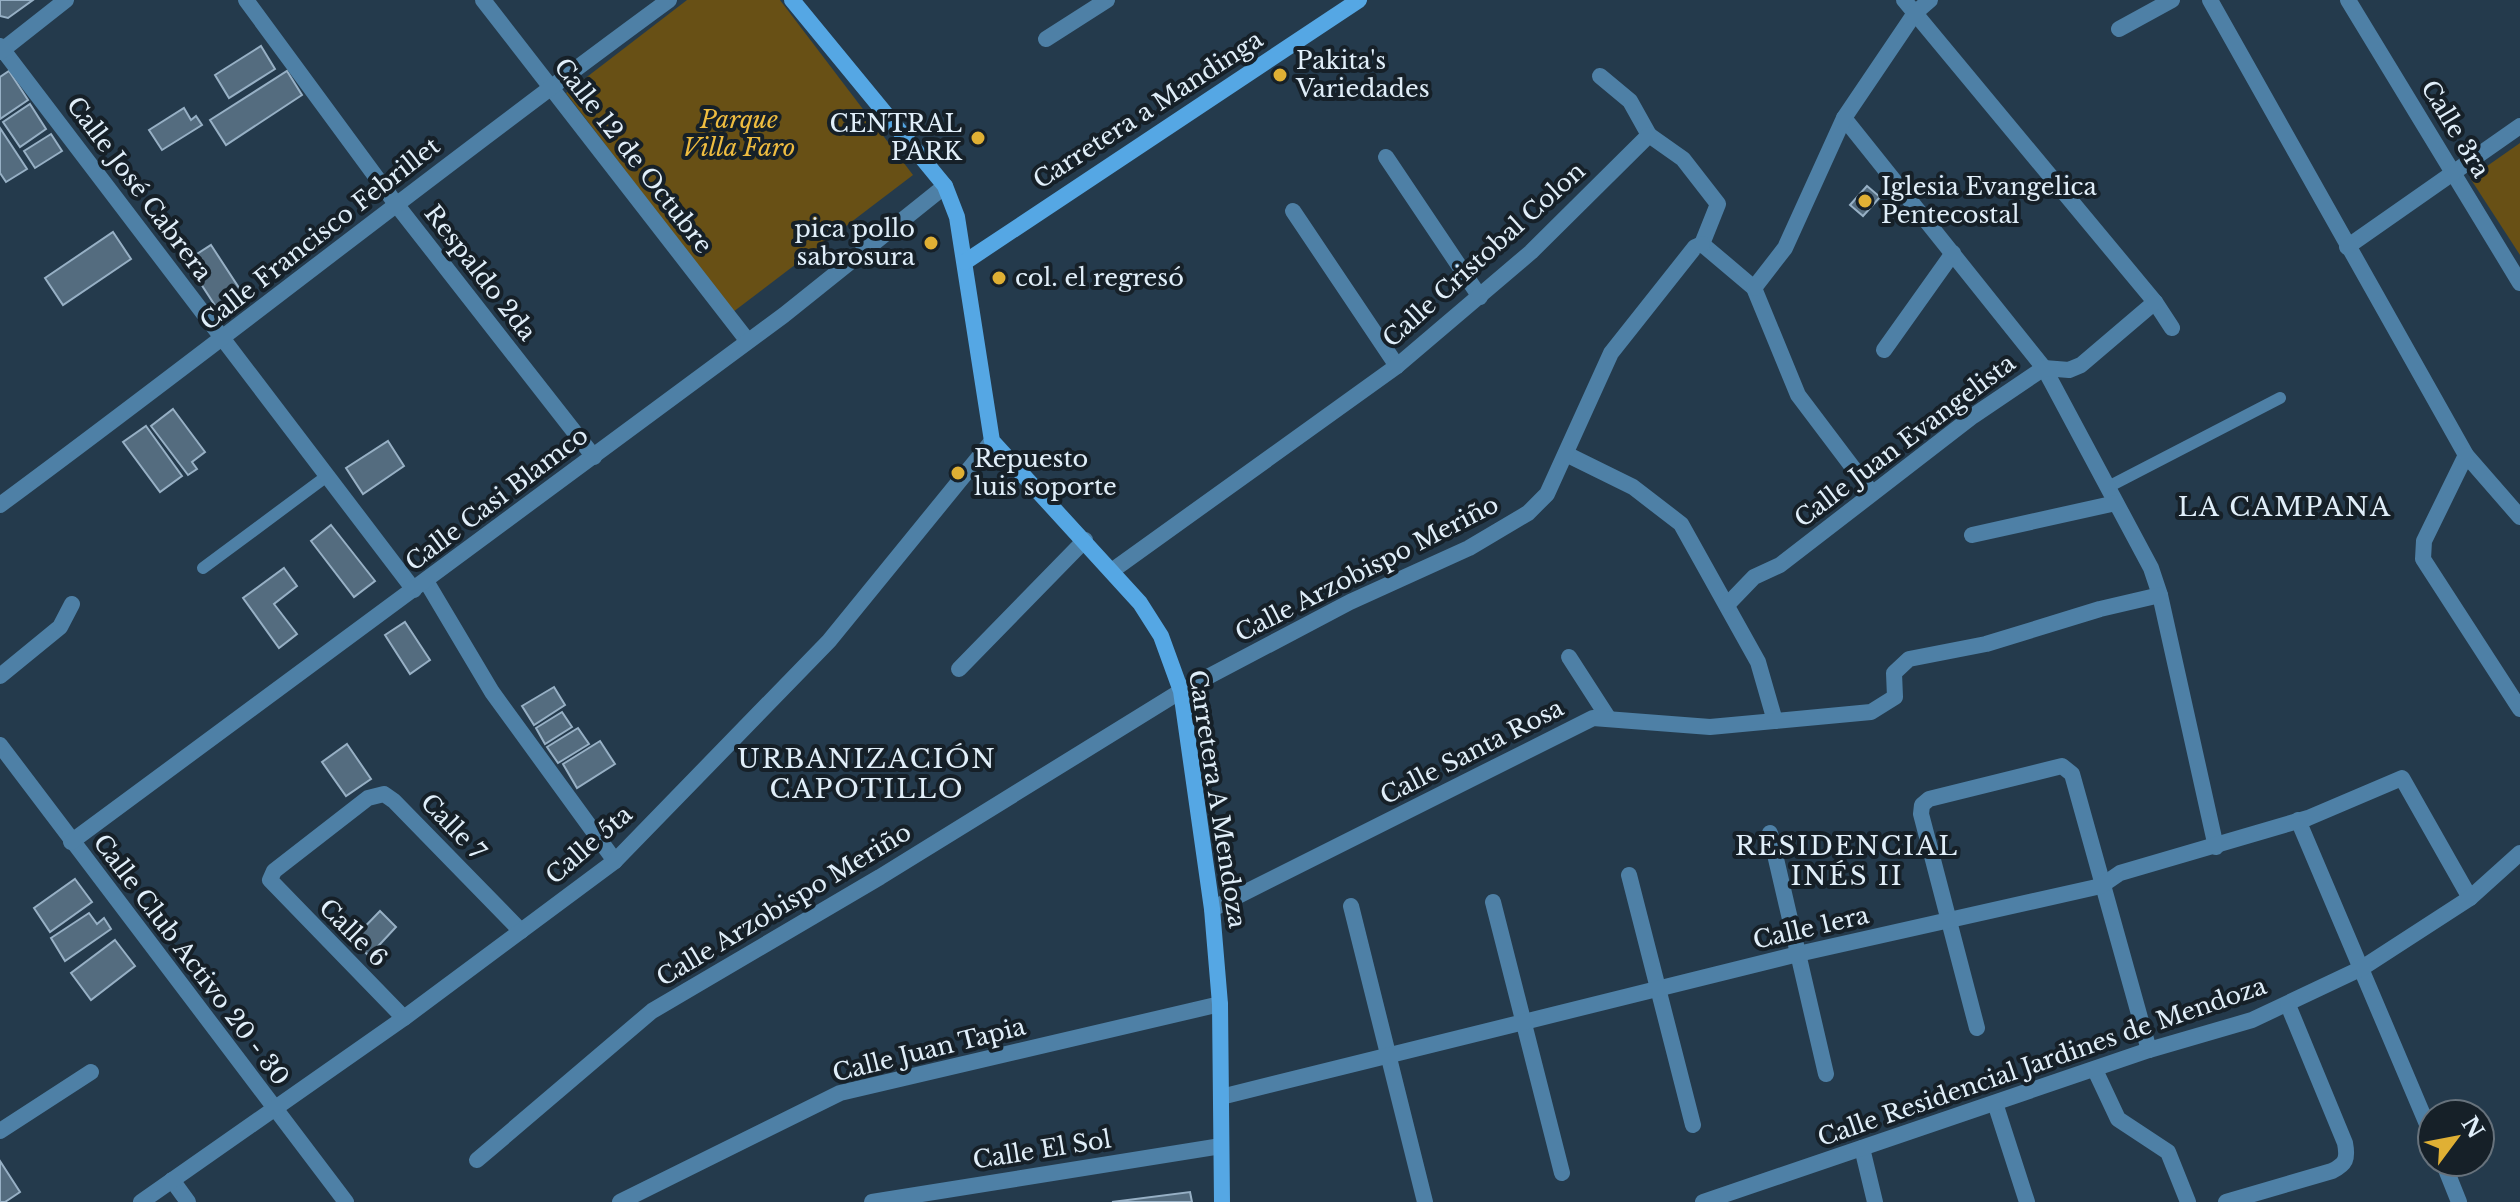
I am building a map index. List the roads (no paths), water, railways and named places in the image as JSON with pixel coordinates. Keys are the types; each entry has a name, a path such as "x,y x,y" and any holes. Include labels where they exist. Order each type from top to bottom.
{"street":[{"path":"1,50 66,0"},
{"name":"Respaldo 2da","path":"246,0 396,204 594,457"},
{"name":"Calle 12 de Octubre","path":"483,0 548,88 747,340"},
{"name":"Calle Francisco Febrillet","path":"0,505 223,340 548,88 669,0"},
{"path":"792,0 945,186 957,217 992,441"},
{"path":"1046,39 1107,0"},
{"name":"Carretera a Mandinga","path":"965,262 1359,0"},
{"path":"1754,288 1785,248 1844,118 1909,6 1930,0"},
{"path":"2119,29 2172,0"},
{"path":"2210,0 2466,455 2520,517"},
{"name":"Calle 3ra","path":"2348,0 2520,283"},
{"path":"1909,6 2155,302 2172,328"},
{"name":"Calle José Cabrera","path":"1,50 327,476 420,586 492,692 615,861"},
{"path":"1600,76 1630,101 1649,135 1683,159 1718,204 1702,244 1754,288 1798,395 1872,493"},
{"path":"1844,118 2044,368 2151,568 2160,595 2216,847"},
{"path":"2347,247 2520,126"},
{"name":"Calle Cristobal Colon","path":"1113,570 1397,366 1480,297 1649,135"},
{"path":"1386,157 1480,297"},
{"name":"Calle Casi Blamco","path":"71,842 594,457 945,186"},
{"path":"1293,211 1397,366"},
{"name":"Calle Arzobispo Meriño","path":"477,1160 652,1011 880,877 1181,691 1350,602 1505,528 1528,513 1547,494 1611,353 1695,247 1702,244"},
{"path":"1884,350 1953,253"},
{"name":"Calle Juan Evangelista","path":"1727,605 1754,577 1780,565 1872,493 2044,368 2069,370 2081,365 2155,302"},
{"name":"Carretera A Mendoza","path":"992,441 1140,603 1161,636 1181,691 1212,909 1220,1004 1222,1202"},
{"name":"Calle 5ta","path":"141,1202 404,1018 615,861 829,641 992,441"},
{"path":"1566,454 1633,487 1681,524 1758,662 1775,721"},
{"path":"2466,455 2424,541 2423,559 2520,709"},
{"path":"1972,535 2116,503"},
{"path":"959,669 1085,540"},
{"name":"Calle Santa Rosa","path":"1212,909 1593,718 1710,727 1871,712 1895,697 1894,673 1909,659 1986,644 2100,609 2160,595"},
{"path":"0,676 60,627 72,604"},
{"path":"1569,657 1609,719"},
{"name":"Calle Club Activo 20 - 30","path":"0,745 274,1111 346,1202"},
{"path":"1977,1028 1921,814 1922,805 1929,799 2062,766 2072,774 2149,1050"},
{"name":"Calle 1era","path":"1221,1097 1798,954 1948,923 2101,886 2120,873 2216,847 2298,820 2402,778 2470,898"},
{"name":"Calle 7","path":"270,880 274,871 368,798 384,794 521,931"},
{"path":"2298,820 2416,1098"},
{"path":"1770,833 1826,1074"},
{"name":"Calle Residencial Jardines de Mendoza","path":"1703,1202 2149,1050 2252,1020 2288,1005 2362,968 2470,898 2520,853"},
{"path":"1629,875 1693,1125"},
{"name":"Calle 6","path":"270,880 404,1018"},
{"path":"1493,902 1562,1173"},
{"path":"1351,906 1425,1202"},
{"name":"Calle Juan Tapia","path":"620,1202 840,1093 1220,1004"},
{"path":"2226,1202 2332,1171 2342,1166 2347,1157 2288,1005"},
{"path":"2095,1070 2118,1119 2168,1152 2188,1202"},
{"path":"0,1131 91,1072"},
{"path":"1995,1103 2027,1202"},
{"name":"Calle El Sol","path":"872,1202 1221,1146"},
{"path":"1862,1148 1875,1202"},
{"path":"2449,1178 2459,1202"},
{"path":"172,1180 188,1202"}],"lane":[{"path":"2108,487 2280,398"},
{"path":"203,568 327,476"}],"place":[{"name":"Pakita's Variedades","path":"1280,75"},
{"name":"CENTRAL PARK","path":"978,138"},
{"name":"Iglesia Evangelica Pentecostal","path":"1865,201"},
{"name":"pica pollo sabrosura","path":"931,243"},
{"name":"col. el regresó","path":"999,278"},
{"name":"Repuesto luis soporte","path":"958,473"}],"district":[{"name":"LA CAMPANA","path":"2285,507"},
{"name":"URBANIZACIÓN CAPOTILLO","path":"867,774"},
{"name":"RESIDENCIAL INÉS II","path":"1847,861"}],"park label":[{"name":"Parque Villa Faro","path":"739,134"}]}
